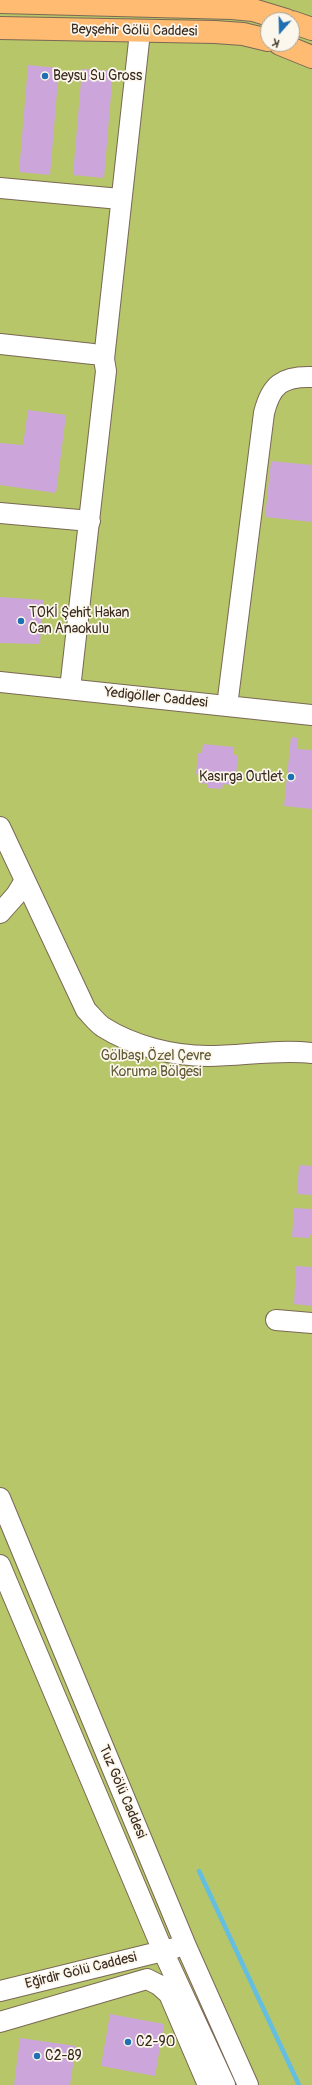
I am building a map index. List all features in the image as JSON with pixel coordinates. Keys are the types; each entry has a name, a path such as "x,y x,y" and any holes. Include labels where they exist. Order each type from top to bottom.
{"main road":[{"path":"0,2 232,8 260,12"},
{"path":"300,25 312,29"},
{"name":"Beyşehir Gölü Caddesi","path":"0,28 243,34 260,38"},
{"path":"300,52 312,57"}],"street":[{"path":"70,689 106,371 104,359 120,199 140,32"},
{"path":"0,188 120,199"},
{"path":"0,344 93,354 99,355 104,359"},
{"path":"228,706 264,413 268,398 274,387 284,380 312,377"},
{"path":"0,513 90,521"},
{"name":"Yedigöller Caddesi","path":"0,682 312,715"},
{"path":"0,827 24,882 86,1010 102,1026 139,1044 190,1054 208,1056 267,1051 312,1053"},
{"path":"0,913 16,895 24,882"},
{"path":"276,1320 312,1323"},
{"name":"Tuz Gölü Caddesi","path":"0,1498 186,1946 248,2085"},
{"name":"Tuz Gölü Caddesi","path":"0,1565 163,1951 225,2085"},
{"name":"Eğirdir Gölü Caddesi","path":"0,1991 186,1946"},
{"path":"69,1974 82,1997"},
{"path":"0,2022 142,1979 152,1981 169,1994 208,2085"}],"green space":[{"name":"Gölbaşı Özel Çevre Koruma Bölgesi","path":"0,0 312,0 312,2085 0,2085"}],"building":[{"path":"28,65 59,68 50,175 19,172"},
{"path":"82,69 113,71 104,178 73,175"},
{"path":"28,410 66,415 56,493 0,485 0,443 23,445"},
{"path":"271,461 312,465 312,522 265,517"},
{"name":"TOKİ Şehit Hakan Can Anaokulu","path":"0,597 43,600 40,644 0,643"},
{"path":"291,737 298,738 297,749 312,750 312,809 284,806"},
{"path":"203,744 234,747 234,755 238,755 236,776 232,776 231,785 223,784 222,789 208,788 208,784 199,783 200,775 196,774 198,753 202,753"},
{"path":"299,1165 312,1166 312,1195 297,1194"},
{"path":"294,1208 312,1209 312,1235 309,1235 309,1238 292,1237"},
{"path":"296,1266 312,1267 312,1306 294,1304"},
{"path":"110,2014 164,2024 155,2076 101,2066"},
{"path":"20,2038 76,2046 70,2085 14,2085"}],"waterway":[{"path":"199,1871 299,2085"}],"place":[{"name":"Beysu Su Gross","path":"45,76"},
{"name":"TOKİ Şehit Hakan Can Anaokulu","path":"21,621"},
{"name":"Kasırga Outlet","path":"291,777"},
{"name":"C2-90","path":"128,2042"},
{"name":"C2-89","path":"37,2056"}]}
